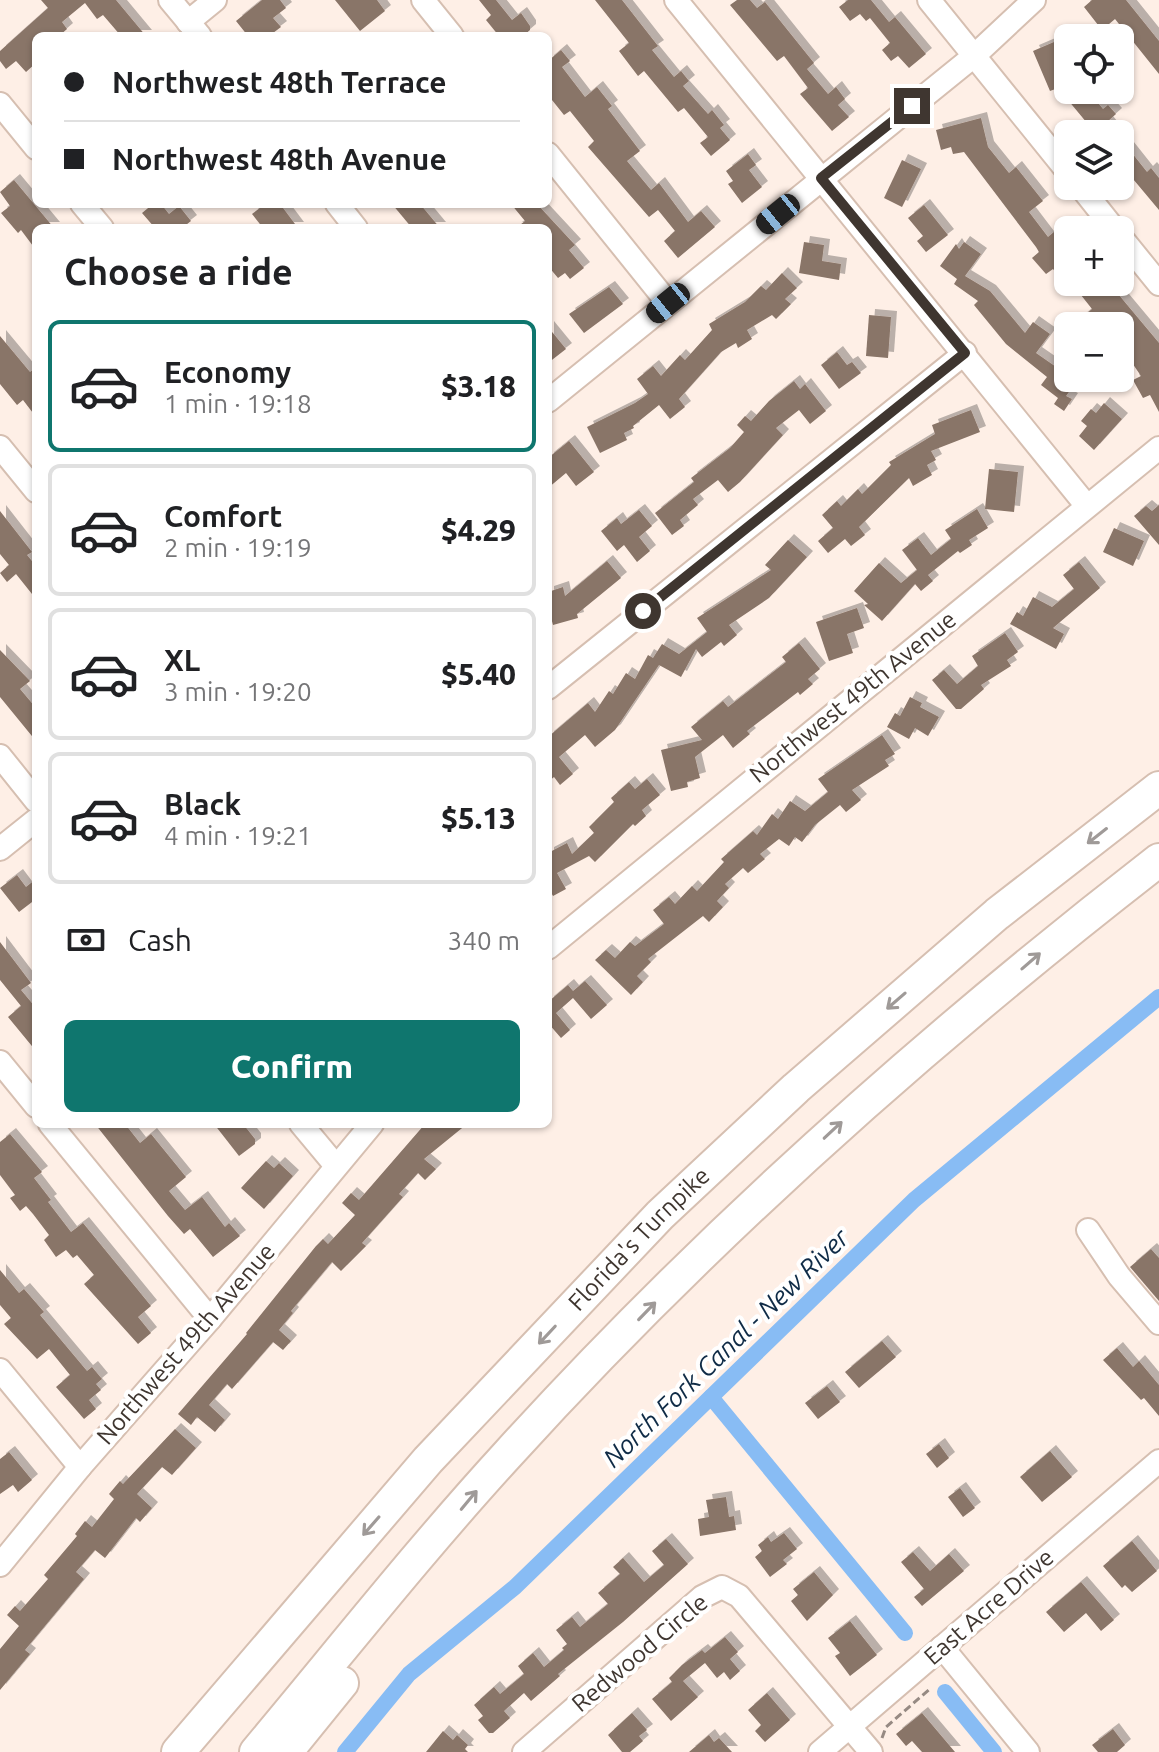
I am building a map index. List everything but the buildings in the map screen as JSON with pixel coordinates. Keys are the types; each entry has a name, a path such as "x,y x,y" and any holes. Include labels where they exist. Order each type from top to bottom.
{"highway":[{"name":"Florida's Turnpike","path":"178,1752 428,1460 660,1215 796,1088 997,914 1159,788"},
{"path":"256,1752 507,1454 691,1264 843,1121 1045,948 1159,860"},
{"path":"286,1752 407,1603 425,1551"}],"street":[{"path":"170,0 194,29 215,0"},
{"path":"423,0 449,32"},
{"path":"676,0 1086,505"},
{"path":"929,0 1054,155"},
{"path":"552,398 974,56 1034,0"},
{"path":"0,104 32,143"},
{"path":"552,159 668,303"},
{"path":"1091,200 1104,216"},
{"path":"85,208 99,224"},
{"path":"340,208 353,224"},
{"path":"1134,253 1159,284"},
{"path":"552,685 965,353"},
{"path":"0,447 32,486"},
{"name":"Northwest 49th Avenue","path":"552,945 1159,448"},
{"path":"0,756 32,796"},
{"path":"0,849 32,823"},
{"path":"0,1062 32,1101"},
{"path":"53,1128 210,1319"},
{"path":"304,1128 336,1166"},
{"name":"Northwest 49th Avenue","path":"0,1565 369,1128"},
{"path":"1088,1230 1119,1276 1159,1323"},
{"path":"0,1370 80,1467"},
{"name":"East Acre Drive","path":"820,1752 1159,1461"},
{"name":"Redwood Circle","path":"524,1752 702,1597 722,1587 739,1596 850,1726"},
{"path":"942,1647 1028,1752"},
{"path":"850,1726 876,1745"}],"path":[{"path":"876,1745 886,1727 931,1688"}],"waterway":[{"name":"North Fork Canal - New River","path":"345,1752 409,1674 515,1587 914,1200 1159,997"},
{"path":"711,1397 905,1633"},
{"path":"945,1692 994,1752"}],"route":[{"path":"643,611 965,353 821,178 912,106"}]}
